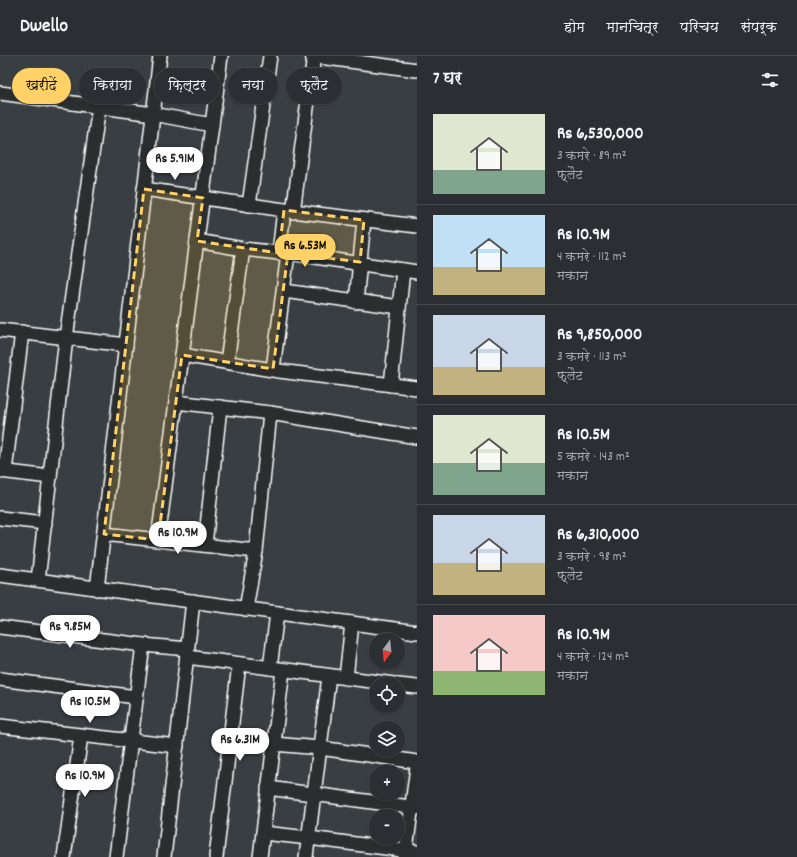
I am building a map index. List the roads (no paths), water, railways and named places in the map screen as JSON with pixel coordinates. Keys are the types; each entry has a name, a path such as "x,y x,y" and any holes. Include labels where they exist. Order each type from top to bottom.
{"street":[{"path":"97,589 160,56"},
{"path":"158,540 221,56"},
{"path":"248,205 270,56"},
{"path":"197,241 243,249 279,253 288,211 313,56 417,70"},
{"path":"0,92 153,114 212,125"},
{"path":"38,580 66,338 99,106"},
{"path":"144,189 288,211 417,226"},
{"path":"356,302 364,220"},
{"path":"227,362 243,249"},
{"path":"274,370 288,253 360,262 417,272"},
{"path":"391,385 403,270"},
{"path":"284,291 399,307"},
{"path":"0,330 126,345"},
{"path":"22,332 5,427 3,471 50,478"},
{"path":"182,355 274,370 417,388"},
{"path":"176,402 270,414 417,437"},
{"path":"205,545 220,408"},
{"path":"246,609 256,551 270,414"},
{"path":"0,518 45,523"},
{"path":"104,534 256,551"},
{"path":"0,575 417,632"},
{"path":"164,857 193,602"},
{"path":"270,668 277,613"},
{"path":"346,678 352,623"},
{"path":"0,628 143,645 239,664 369,681"},
{"path":"116,857 143,645"},
{"path":"216,857 239,664"},
{"path":"260,857 283,670"},
{"path":"306,857 329,676"},
{"path":"0,679 136,697"},
{"path":"405,685 417,687"},
{"path":"0,726 177,746"},
{"path":"64,857 81,736"},
{"path":"274,744 320,748 417,762"},
{"path":"263,833 309,838 409,854 417,767"},
{"path":"268,788 414,808"}]}
